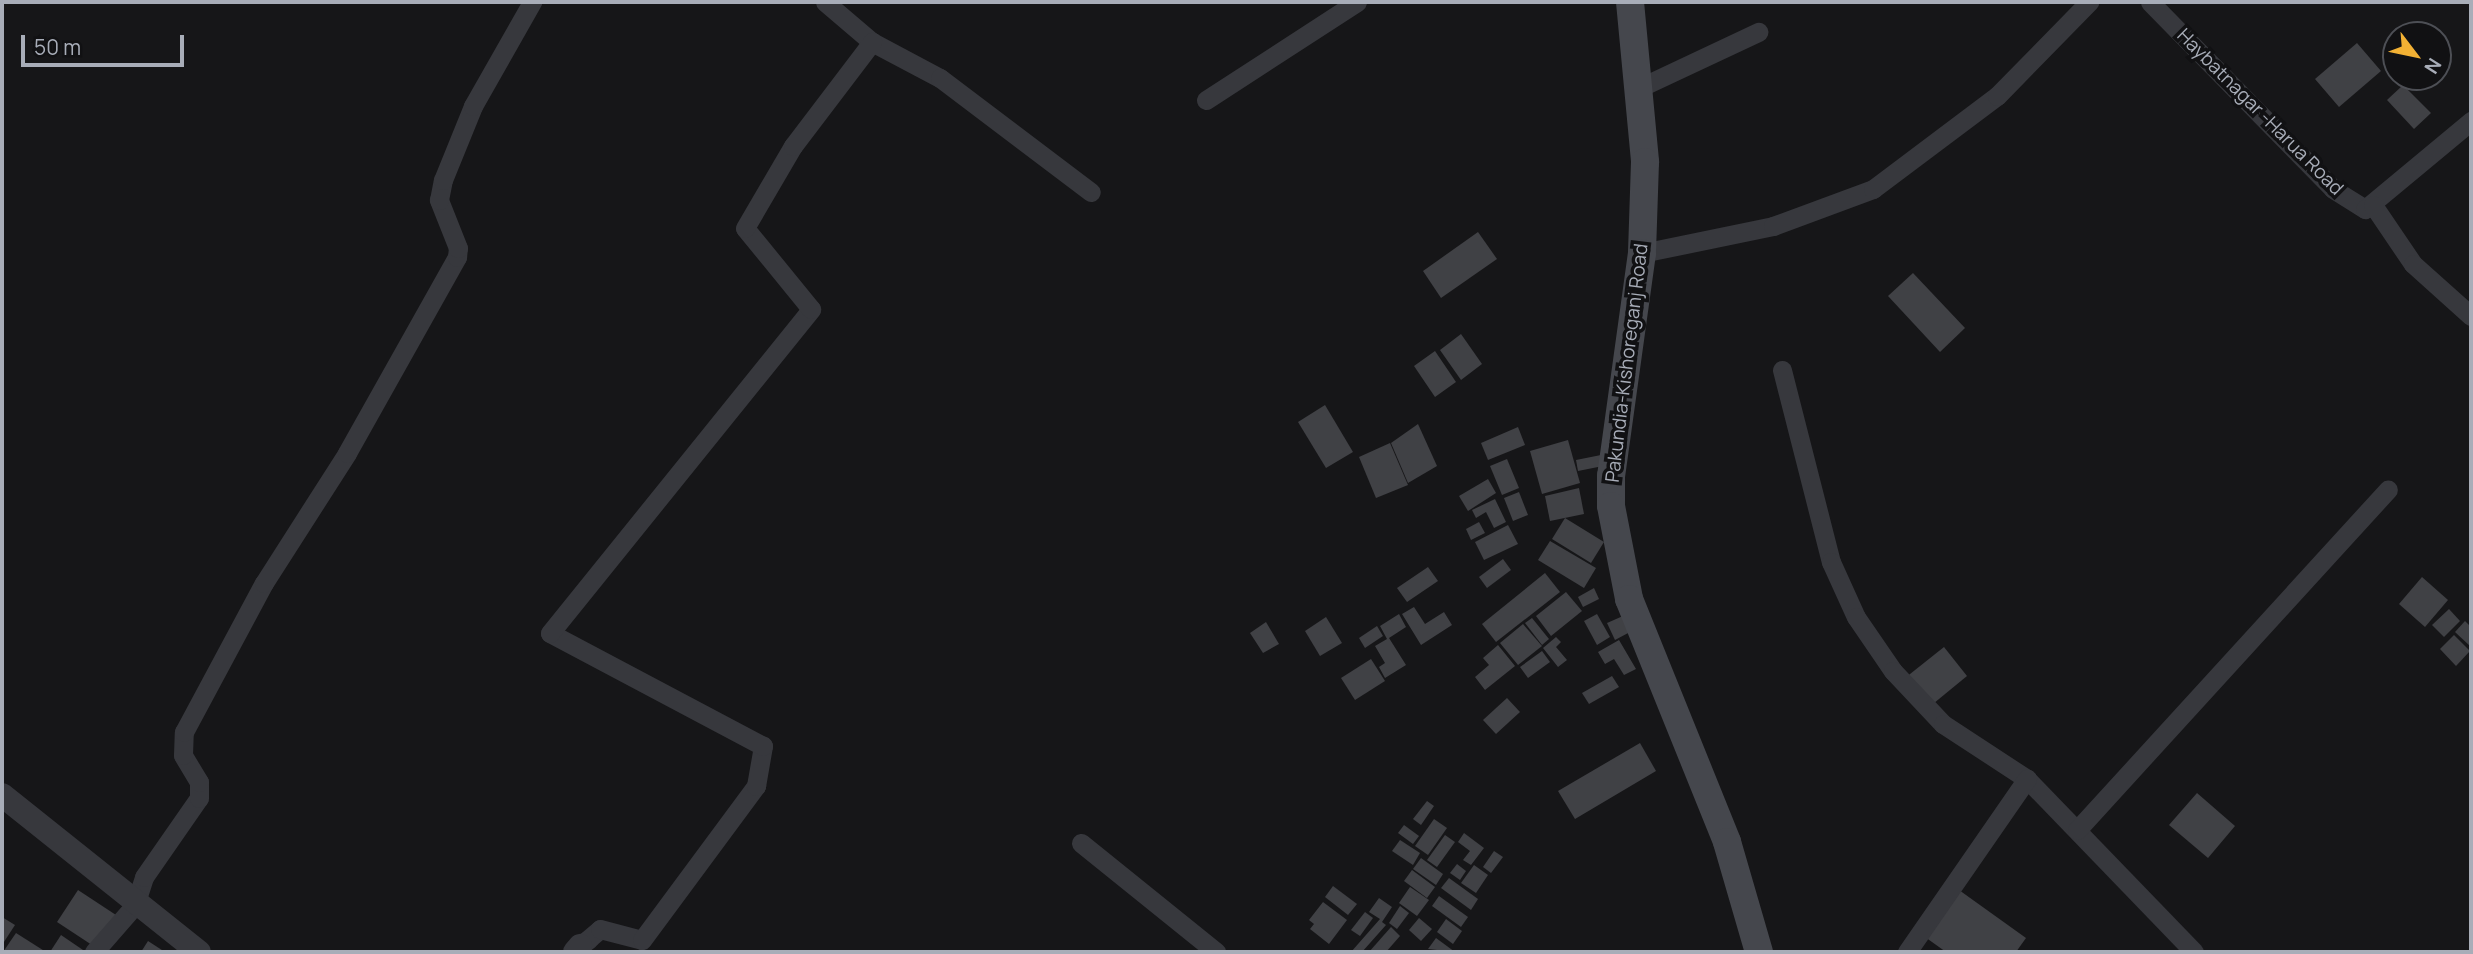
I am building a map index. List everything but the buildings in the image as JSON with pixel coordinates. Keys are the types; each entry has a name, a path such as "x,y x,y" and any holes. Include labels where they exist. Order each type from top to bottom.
{"main road":[{"name":"Pakundia-Kishoreganj Road","path":"1630,2 1645,162 1642,253 1611,476 1616,540 1629,599 1727,842 1757,951"}],"street":[{"path":"94,952 135,905 144,877 200,793 183,755 184,732 264,583 347,453 457,257 458,248 439,200 443,180 473,106 532,2"},
{"path":"825,2 872,43 940,78 1091,192"},
{"path":"1206,100 1357,2"},
{"path":"1642,253 1736,236 1839,204 1873,188 1997,96 2088,2"},
{"name":"Haybatnagar -Harua Road","path":"2150,2 2333,189 2365,209 2373,205"},
{"path":"1639,89 1758,32"},
{"path":"582,946 600,929 642,940 756,786 763,746 550,633 811,309 745,228 793,146 872,43"},
{"path":"2471,121 2373,205 2413,264 2471,316"},
{"path":"1782,370 1830,562 1856,617 1912,694 1943,724 2027,779 2193,952"},
{"path":"2077,830 2388,490"},
{"path":"1908,952 2027,779"},
{"path":"2,795 135,905 199,952"},
{"path":"1081,843 1216,952"}]}
